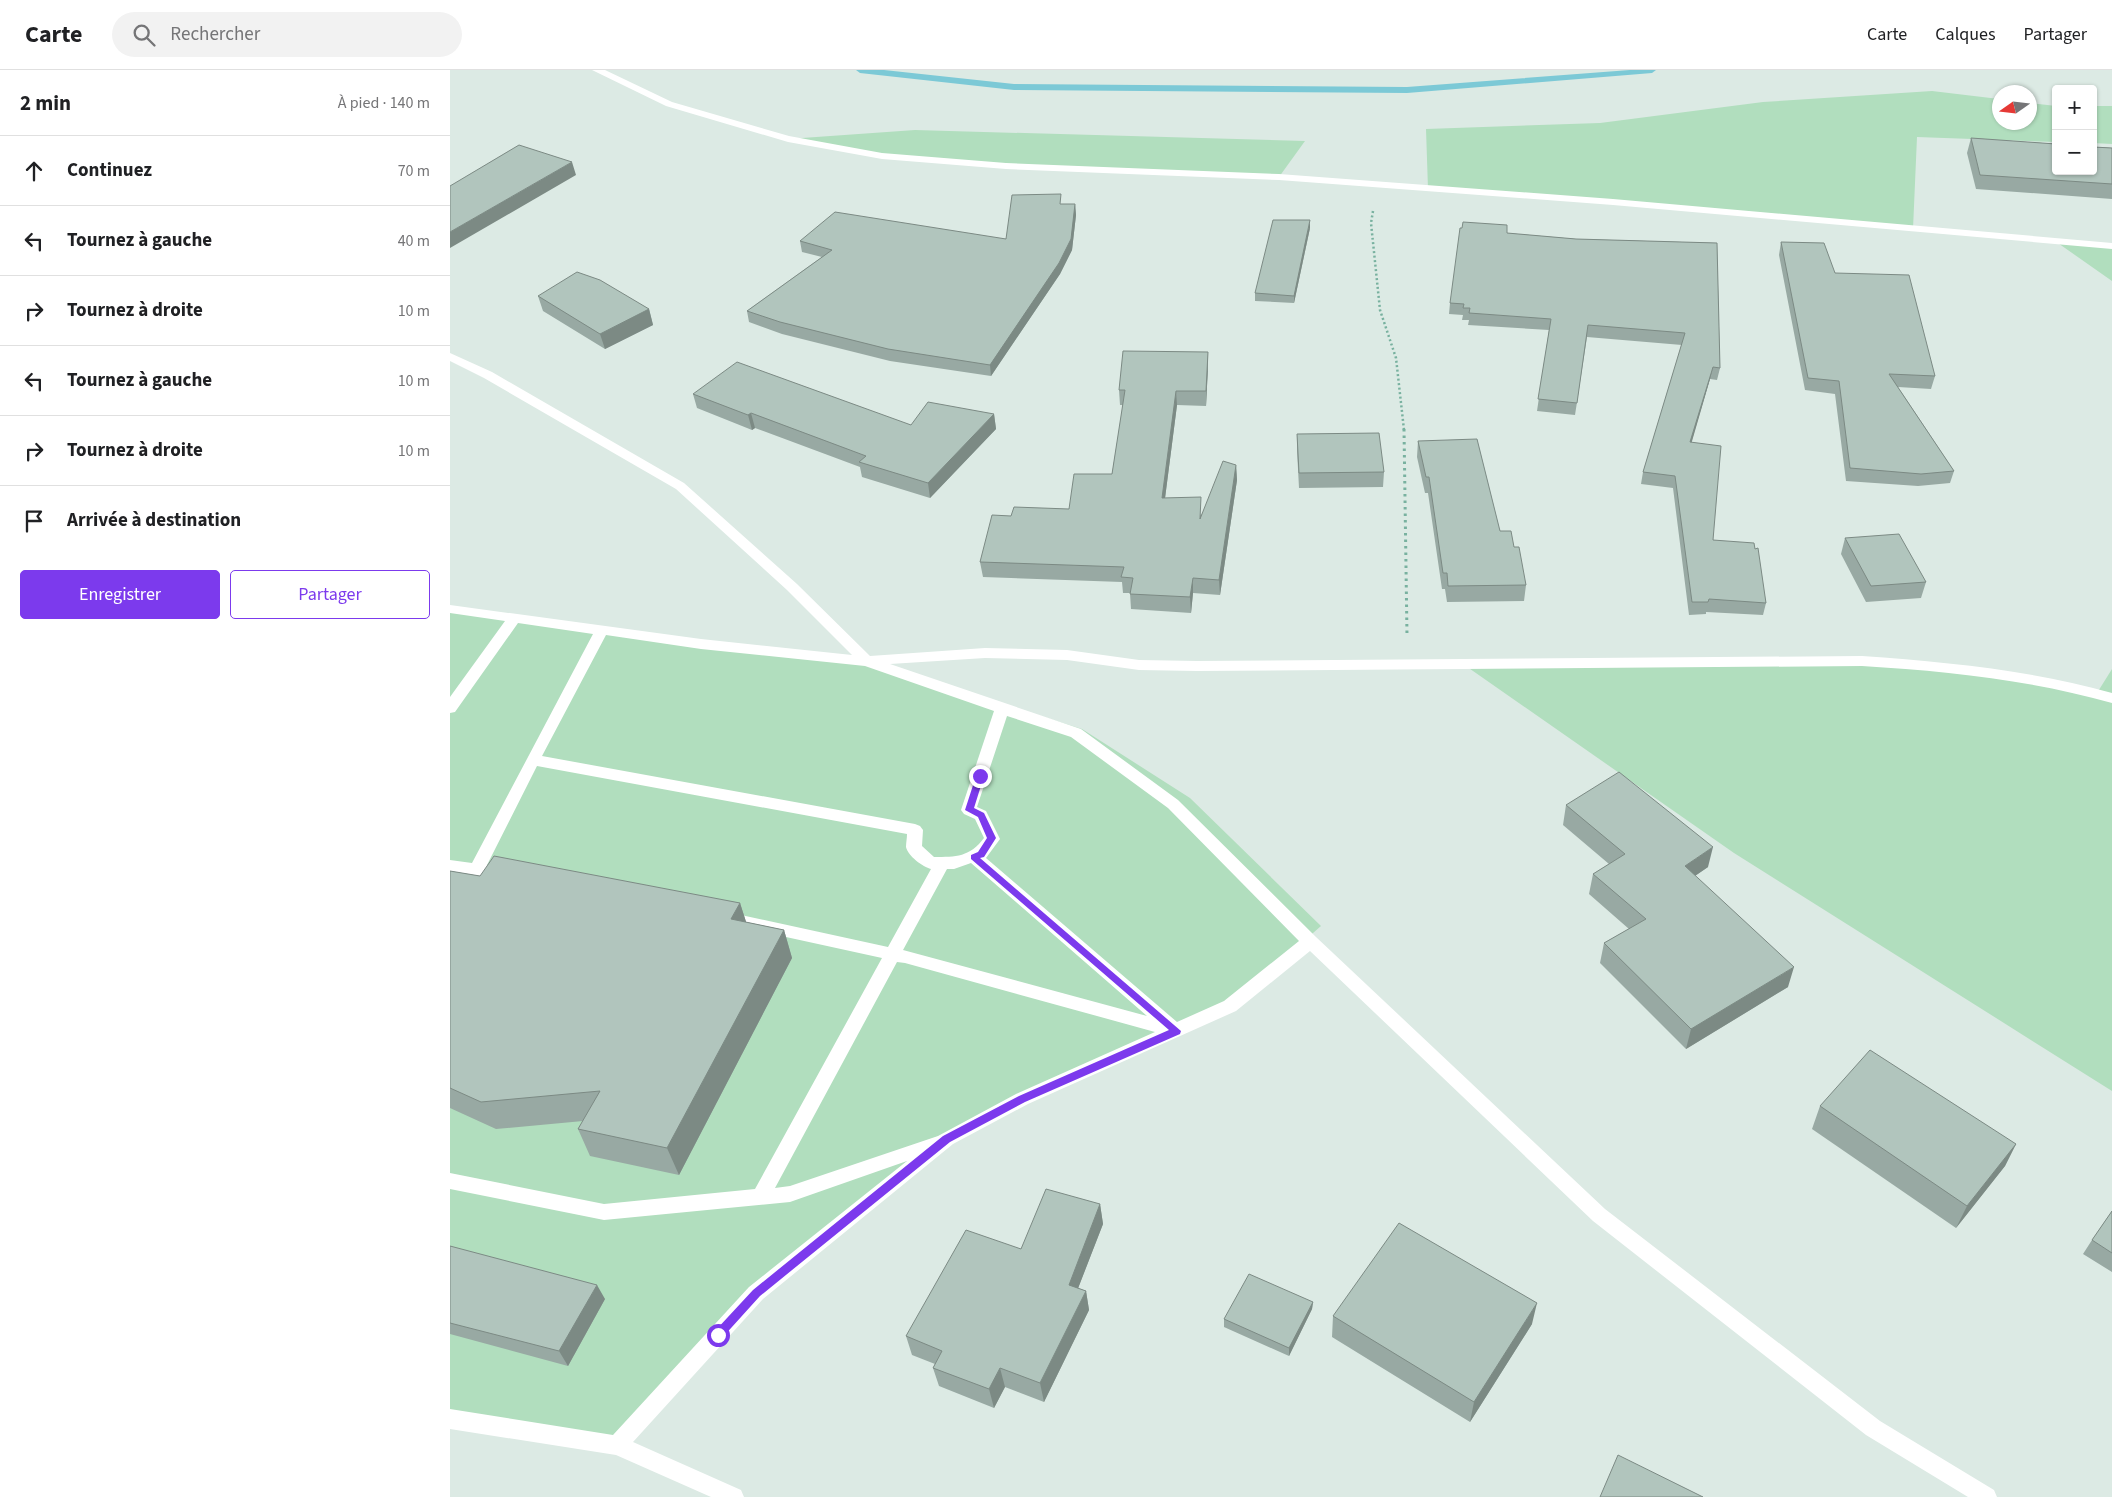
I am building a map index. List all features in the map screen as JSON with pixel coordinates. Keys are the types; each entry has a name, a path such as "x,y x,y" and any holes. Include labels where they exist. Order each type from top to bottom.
{"street":[{"path":"597,70 669,104 788,139 882,156 1006,166 1279,177 1613,202 2112,246"},
{"path":"450,357 488,375 680,486 792,587 867,661 1076,733 1173,804 1310,941 1599,1215 1873,1428 1987,1497"},
{"path":"450,609 701,644 867,661 985,652 1067,655 1139,665 1206,666 1862,661 1936,665 2037,681 2112,698"},
{"path":"450,708 515,618"},
{"path":"477,869 602,630"},
{"path":"533,760 915,830 914,848 930,863 954,864 981,854 992,838 981,815 969,810 1002,709"},
{"path":"974,857 1176,1031"},
{"path":"761,1196 942,863"},
{"path":"450,866 505,874"},
{"path":"711,914 891,954 1176,1031"},
{"path":"450,1181 604,1212 790,1194 947,1139 1022,1099 1230,1006 1310,941"},
{"path":"617,1445 756,1293 947,1139"},
{"path":"450,1419 617,1445 734,1497"}],"path":[{"path":"1377,185 1371,222 1380,310 1396,358 1404,428 1407,664"}],"green space":[{"path":"1932,91 1992,98 1992,130 2037,130 2037,104 2052,106 2052,142 1917,137 1913,229 1428,189 1426,129 1600,123 1763,102"},
{"path":"2097,106 2112,106 2112,144 2097,143"},
{"path":"915,130 1305,141 1279,177 1006,166 882,156 788,139"},
{"path":"2055,241 2112,246 2112,281"},
{"path":"450,609 867,661 1082,729 1190,798 1321,926 1230,1006 947,1139 756,1293 617,1445 450,1419"},
{"path":"1463,664 1936,665 2097,693 2112,669 2112,1091 1734,853"}],"building":[{"path":"1971,138 2052,144 2052,175 2097,175 2097,147 2112,148 2112,184 1980,175"},
{"path":"519,145 572,162 450,232 450,186"},
{"path":"1061,194 1060,204 1075,204 1071,239 1059,263 990,365 888,349 780,322 747,311 832,250 800,241 835,212 1006,239 1012,195"},
{"path":"1273,220 1310,220 1294,296 1255,293"},
{"path":"1463,222 1507,225 1507,233 1576,239 1717,243 1720,368 1713,367 1690,442 1721,446 1713,540 1754,543 1755,549 1758,548 1766,603 1709,599 1708,602 1692,602 1675,476 1643,472 1685,333 1588,325 1577,403 1538,399 1551,319 1469,313 1470,308 1463,308 1464,304 1450,303 1460,228 1462,228"},
{"path":"1781,242 1824,243 1835,273 1909,275 1935,376 1889,374 1954,471 1921,474 1850,468 1839,381 1808,378"},
{"path":"577,272 600,280 649,309 600,334 538,296"},
{"path":"1123,351 1208,352 1206,391 1176,391 1162,498 1201,497 1200,519 1223,461 1236,465 1219,580 1193,578 1190,597 1130,594 1133,578 1121,577 1124,567 980,562 992,515 1011,516 1014,507 1069,509 1074,474 1112,474 1125,390 1119,390"},
{"path":"737,362 911,425 928,402 994,414 928,483 859,462 866,456 751,413 748,415 693,394"},
{"path":"1379,433 1384,472 1299,473 1297,434"},
{"path":"1477,439 1500,531 1511,531 1514,547 1519,547 1526,585 1448,586 1447,573 1443,573 1429,477 1426,477 1418,441"},
{"path":"1899,534 1926,582 1871,586 1845,538"},
{"path":"1619,772 1713,847 1685,866 1794,967 1691,1029 1604,943 1646,919 1593,874 1625,854 1566,805"},
{"path":"494,856 740,903 731,919 784,930 667,1148 578,1129 600,1091 481,1102 450,1088 450,871 480,876"},
{"path":"1870,1050 2016,1144 1967,1206 1820,1106"},
{"path":"1046,1189 1100,1204 1069,1285 1086,1291 1040,1383 1000,1368 989,1389 933,1368 942,1351 906,1336 966,1230 1021,1249"},
{"path":"2112,1211 2112,1253 2092,1240"},
{"path":"1399,1223 1537,1303 1474,1402 1333,1316"},
{"path":"450,1246 597,1285 559,1351 450,1323"},
{"path":"1249,1274 1313,1302 1289,1348 1224,1319"},
{"path":"1618,1455 1703,1497 1600,1497"}],"waterway":[{"path":"860,70 1014,87 1407,90 1652,70"}],"route":[{"path":"718,1335 756,1293 947,1139 1022,1099 1176,1031 974,857 981,854 992,838 981,815 969,810 980,776"}]}
